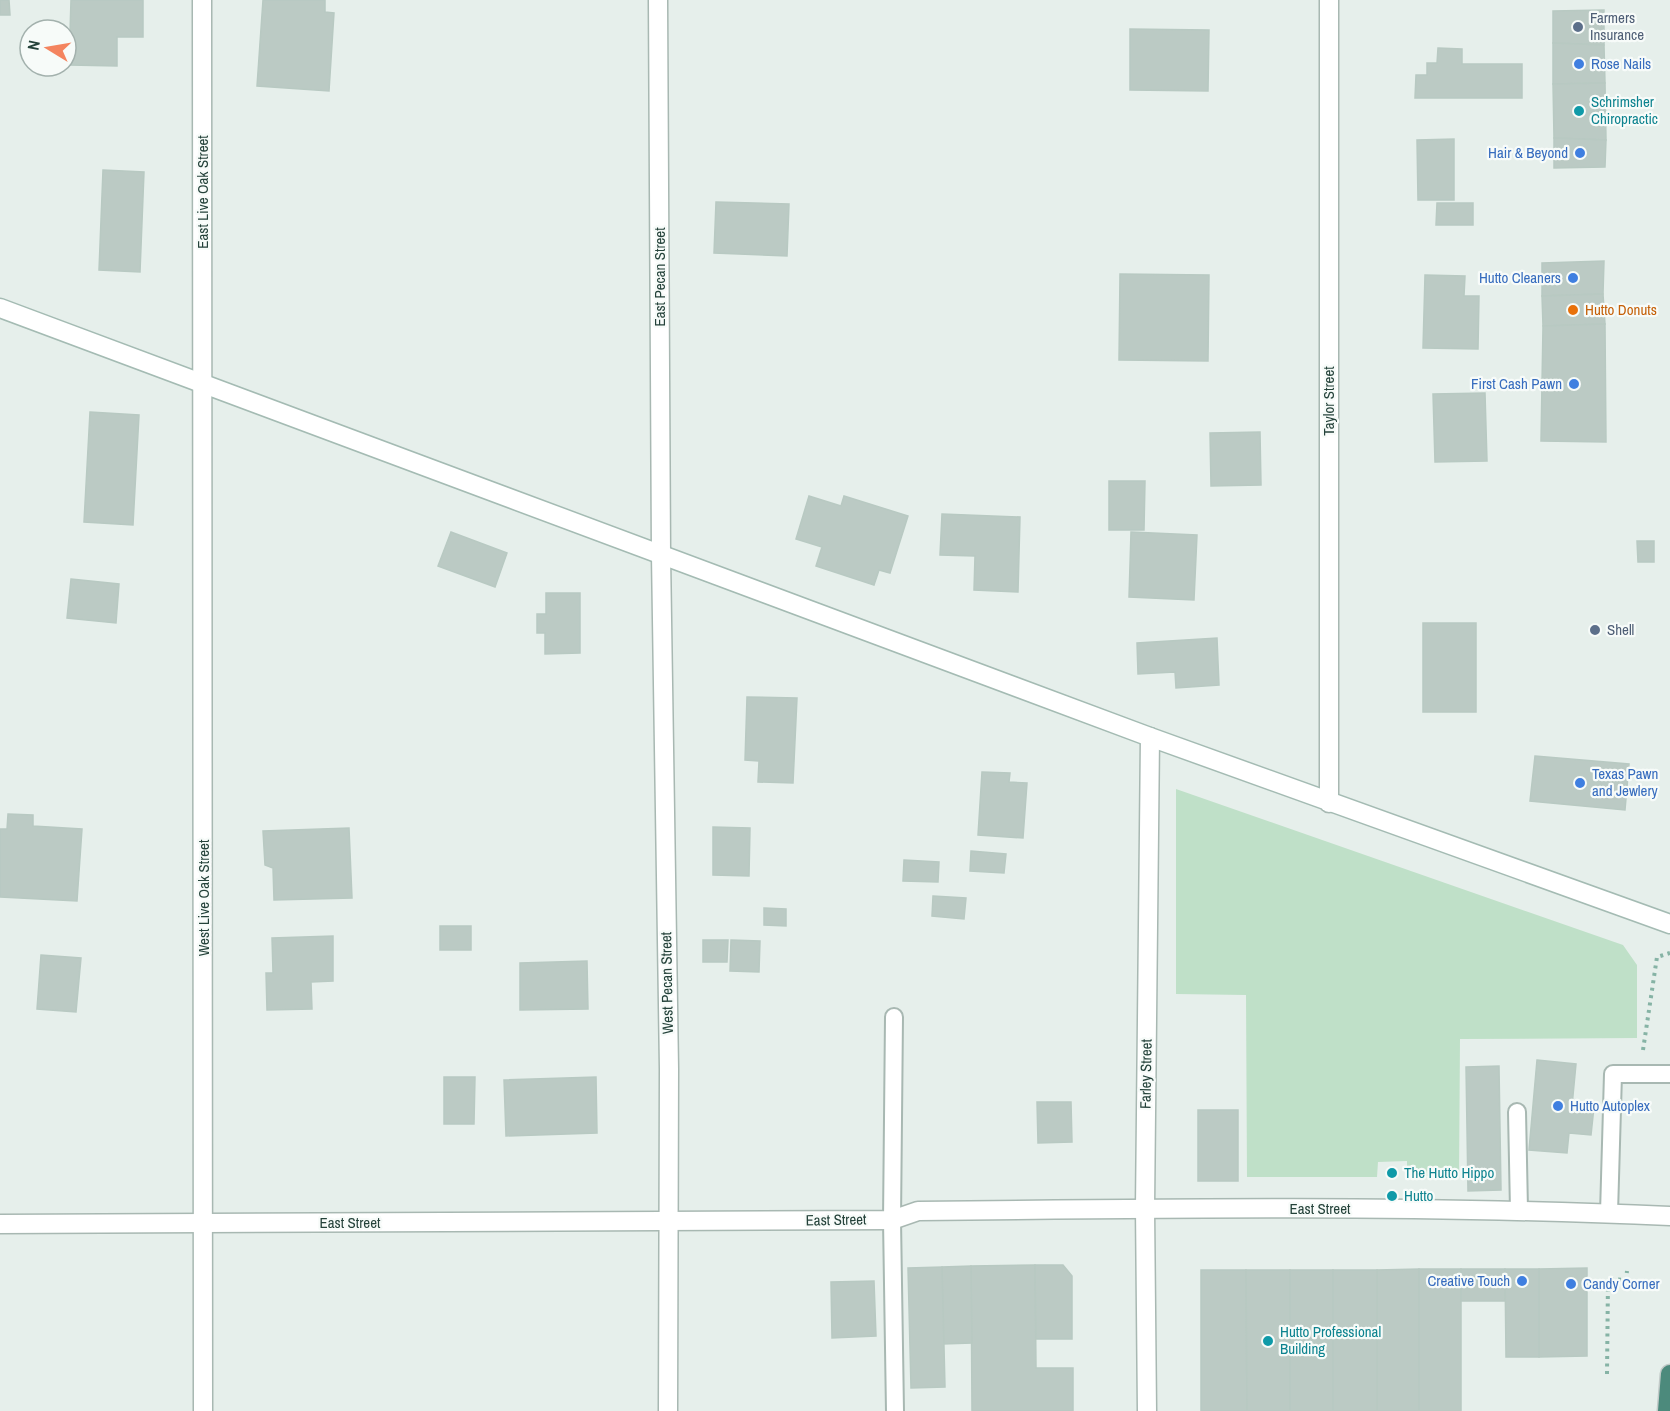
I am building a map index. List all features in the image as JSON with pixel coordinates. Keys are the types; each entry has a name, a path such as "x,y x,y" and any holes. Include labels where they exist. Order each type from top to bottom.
{"highway":[{"path":"1666,1411 1670,1374"}],"street":[{"name":"East Live Oak Street","path":"202,0 204,384"},
{"name":"East Pecan Street","path":"658,0 661,555"},
{"name":"Taylor Street","path":"1329,0 1329,802"},
{"path":"0,308 1150,737 1670,924"},
{"name":"West Live Oak Street","path":"203,1411 204,384"},
{"name":"West Pecan Street","path":"661,555 669,1068 668,1411"},
{"name":"Farley Street","path":"1147,1411 1145,1208 1150,737"},
{"name":"East Street","path":"0,1224 892,1220 918,1211 1145,1208 1519,1210 1670,1216"}],"lane":[{"path":"894,1017 892,1220 895,1411"},
{"path":"1609,1213 1613,1074 1670,1074"},
{"path":"1518,1112 1519,1210"}],"path":[{"path":"1640,1074 1657,957 1670,953"},
{"path":"1607,1374 1608,1279 1626,1280 1627,1271"}],"green space":[{"path":"1176,789 1623,945 1637,965 1637,1038 1460,1039 1459,1176 1407,1176 1407,1161 1378,1162 1377,1177 1247,1177 1246,995 1176,994"}],"building":[{"path":"0,0 9,0 10,15 0,15"},
{"path":"71,0 143,0 143,37 117,37 117,66 78,65 78,18 70,18"},
{"path":"263,0 325,0 325,12 334,13 329,91 257,86"},
{"name":"Farmers Insurance","path":"1604,10 1604,45 1553,43 1553,11"},
{"path":"1130,29 1209,30 1208,91 1130,90"},
{"name":"Rose Nails","path":"1553,43 1604,45 1605,83 1553,84"},
{"path":"1438,48 1462,49 1462,64 1522,64 1522,98 1415,98 1416,75 1427,75 1427,63 1437,63"},
{"name":"Schrimsher Chiropractic","path":"1605,83 1606,140 1554,138 1553,84"},
{"name":"Hair & Beyond","path":"1554,138 1606,140 1605,167 1554,168"},
{"path":"1454,139 1454,200 1418,200 1417,140"},
{"path":"103,170 144,172 140,272 99,270"},
{"path":"716,202 789,204 787,256 714,253"},
{"path":"1437,203 1473,203 1473,225 1436,225"},
{"name":"Hutto Cleaners","path":"1604,261 1603,294 1542,296 1542,263"},
{"path":"1120,274 1209,275 1208,361 1119,360"},
{"path":"1425,275 1465,276 1464,296 1479,296 1478,349 1423,348"},
{"name":"Hutto Donuts","path":"1603,294 1605,324 1543,326 1542,296"},
{"name":"First Cash Pawn","path":"1605,324 1606,442 1541,441 1543,326"},
{"path":"1485,393 1487,461 1435,462 1433,394"},
{"path":"90,412 139,415 133,525 84,522"},
{"path":"1260,432 1261,485 1211,486 1210,433"},
{"path":"1109,481 1145,481 1144,530 1109,530"},
{"path":"809,496 841,506 844,496 908,516 890,573 879,570 874,585 816,566 822,547 796,539"},
{"path":"942,514 1020,517 1018,592 974,590 975,556 940,555"},
{"path":"451,532 507,553 495,587 438,566"},
{"path":"1131,532 1197,535 1194,600 1129,597"},
{"path":"1637,541 1654,541 1654,562 1638,562"},
{"path":"71,579 119,584 116,623 67,618"},
{"path":"546,593 580,593 580,653 545,654 545,633 537,633 537,614 546,614"},
{"path":"1423,623 1476,623 1476,712 1423,712"},
{"path":"1217,638 1219,685 1176,688 1175,672 1138,674 1137,643"},
{"path":"747,697 797,698 793,783 758,782 759,761 745,760"},
{"name":"Texas Pawn and Jewlery","path":"1535,756 1629,764 1625,810 1530,801"},
{"path":"982,772 1010,773 1009,782 1027,783 1023,838 978,835"},
{"path":"8,814 33,815 33,826 82,829 77,901 0,897 0,829 7,829"},
{"path":"713,827 750,828 749,876 713,875"},
{"path":"349,828 352,898 274,900 273,868 265,865 263,831"},
{"path":"971,851 1006,854 1004,873 970,871"},
{"path":"904,860 939,862 938,882 903,881"},
{"path":"933,896 966,898 964,919 932,916"},
{"path":"764,908 786,909 786,926 764,925"},
{"path":"440,926 471,926 471,950 440,950"},
{"path":"333,936 333,981 311,982 312,1009 267,1010 266,973 273,973 272,938"},
{"path":"703,940 728,940 727,962 703,962"},
{"path":"731,940 760,941 759,972 730,971"},
{"path":"41,955 81,958 76,1012 37,1009"},
{"path":"587,961 588,1009 520,1010 520,963"},
{"name":"Hutto Autoplex","path":"1537,1060 1576,1064 1572,1106 1594,1107 1591,1135 1569,1133 1567,1153 1529,1150"},
{"path":"1499,1066 1501,1190 1468,1191 1466,1067"},
{"path":"444,1077 475,1077 474,1124 444,1124"},
{"path":"596,1077 597,1133 506,1136 504,1080"},
{"path":"1037,1102 1071,1102 1072,1142 1038,1143"},
{"path":"1198,1110 1238,1110 1238,1181 1198,1181"},
{"path":"1035,1265 1036,1368 1073,1368 1073,1411 972,1411 971,1266"},
{"path":"1035,1265 1063,1265 1072,1276 1072,1339 1036,1339"},
{"path":"971,1266 972,1343 943,1344 942,1267"},
{"path":"942,1267 945,1387 911,1388 908,1268"},
{"path":"1587,1268 1587,1356 1539,1357 1539,1269"},
{"path":"1419,1269 1419,1411 1377,1411 1377,1270"},
{"path":"1419,1269 1461,1269 1461,1411 1419,1411"},
{"path":"1461,1269 1505,1269 1505,1301 1461,1301"},
{"path":"1505,1269 1539,1269 1539,1357 1506,1357"},
{"path":"1201,1270 1246,1270 1247,1411 1201,1411"},
{"name":"Hutto Professional Building","path":"1246,1270 1290,1270 1290,1411 1247,1411"},
{"path":"1290,1270 1333,1270 1333,1411 1290,1411"},
{"path":"1333,1270 1377,1270 1377,1411 1333,1411"},
{"path":"874,1281 876,1336 832,1338 831,1282"}],"place":[{"name":"Farmers Insurance","path":"1578,27"},
{"name":"Rose Nails","path":"1579,64"},
{"name":"Schrimsher Chiropractic","path":"1579,111"},
{"name":"Hair & Beyond","path":"1580,153"},
{"name":"Hutto Cleaners","path":"1573,278"},
{"name":"Hutto Donuts","path":"1573,310"},
{"name":"First Cash Pawn","path":"1574,384"},
{"name":"Shell","path":"1595,630"},
{"name":"Texas Pawn and Jewlery","path":"1580,783"},
{"name":"Hutto Autoplex","path":"1558,1106"},
{"name":"The Hutto Hippo","path":"1392,1173"},
{"name":"Hutto","path":"1392,1196"},
{"name":"Creative Touch","path":"1522,1281"},
{"name":"Candy Corner","path":"1571,1284"},
{"name":"Hutto Professional Building","path":"1268,1341"}]}
